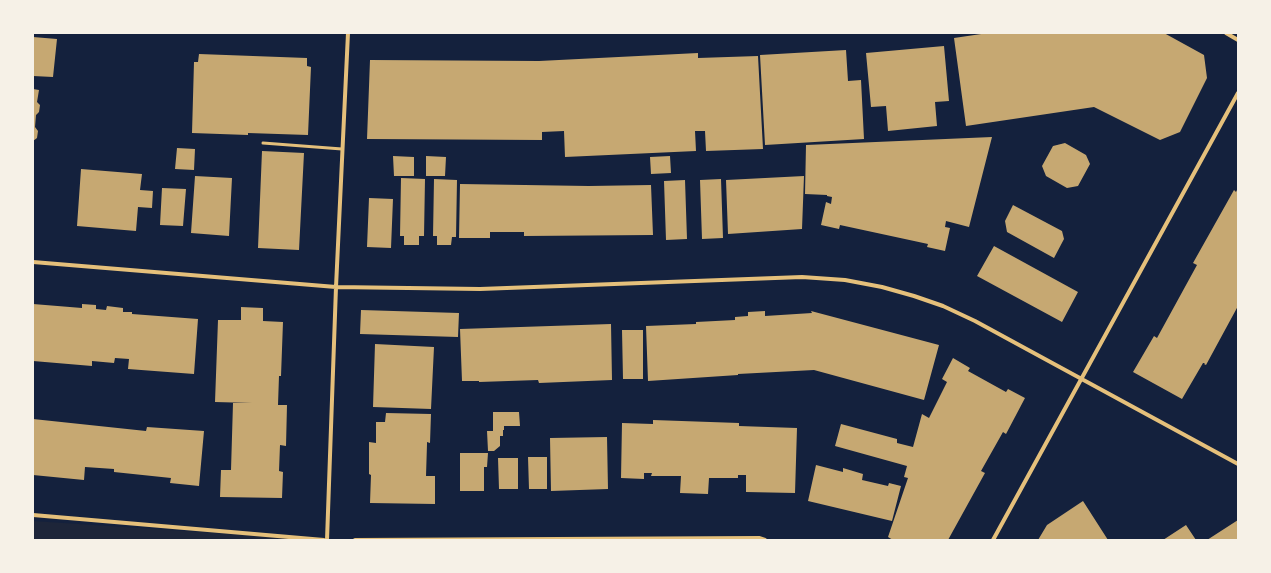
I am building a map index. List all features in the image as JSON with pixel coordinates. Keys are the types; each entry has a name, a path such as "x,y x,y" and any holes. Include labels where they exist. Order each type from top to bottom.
{"street":[{"path":"327,540 336,287 348,33"},
{"path":"1226,33 1238,40"},
{"path":"993,540 1238,93"},
{"path":"33,262 336,287 480,289 802,277 845,280 882,287 943,306 975,321 1082,378 1238,464"},
{"path":"33,516 324,540"},
{"path":"355,540 760,538 766,540"}],"lane":[{"path":"263,143 342,149"}],"shaded area":[{"path":"33,521 323,540 33,540"}],"building":[{"path":"988,33 1164,33 1204,55 1207,78 1180,132 1160,140 1094,107 966,126 954,38"},
{"path":"33,37 57,39 53,77 33,76"},
{"path":"944,46 949,101 935,102 937,126 888,131 886,106 871,107 866,53"},
{"path":"846,50 848,81 861,80 864,139 765,145 760,55"},
{"path":"698,53 698,58 758,56 763,149 706,151 705,131 695,131 696,151 565,157 564,131 542,132 542,140 367,139 370,60 539,61"},
{"path":"199,54 307,58 307,66 311,67 308,135 192,133 194,62 198,62"},
{"path":"33,89 39,90 37,102 40,105 39,112 36,115 35,127 38,131 37,138 33,141"},
{"path":"992,137 969,227 946,221 945,227 950,228 945,251 927,247 928,244 840,225 839,229 821,225 826,202 831,204 832,197 827,195 805,194 806,145"},
{"path":"1065,143 1086,155 1090,164 1078,186 1067,188 1046,176 1042,166 1053,146"},
{"path":"177,148 195,149 194,170 175,169"},
{"path":"262,151 304,153 299,250 258,248"},
{"path":"393,156 414,157 414,176 394,176"},
{"path":"426,156 446,157 445,176 426,176"},
{"path":"670,156 671,173 651,174 650,157"},
{"path":"81,169 142,174 140,190 153,191 152,208 138,207 136,231 77,226"},
{"path":"195,176 232,178 229,236 191,233"},
{"path":"804,176 802,229 728,234 726,180"},
{"path":"401,178 425,179 424,236 419,236 419,245 404,245 404,236 400,236"},
{"path":"434,179 457,180 456,237 452,237 451,245 437,245 437,236 433,236"},
{"path":"721,179 723,238 702,239 700,180"},
{"path":"685,180 687,239 666,240 664,181"},
{"path":"460,184 589,186 651,185 653,235 524,236 524,232 490,232 490,238 459,238"},
{"path":"162,188 186,189 183,226 160,225"},
{"path":"1238,188 1238,306 1206,365 1203,363 1182,399 1133,372 1154,336 1157,338 1197,265 1193,263 1234,190 1236,192"},
{"path":"369,198 393,199 391,248 367,247"},
{"path":"1013,205 1062,231 1064,239 1054,258 1007,232 1005,221"},
{"path":"994,246 1078,292 1062,322 977,276"},
{"path":"33,304 82,308 82,304 96,305 96,309 106,310 107,306 123,308 123,312 132,312 132,314 198,319 194,374 128,369 129,359 115,358 114,363 92,361 92,366 33,361"},
{"path":"241,307 263,308 263,321 283,322 281,376 279,376 278,405 287,405 286,446 280,445 279,471 283,472 282,498 220,497 221,470 231,470 233,403 252,403 215,402 218,320 241,320"},
{"path":"361,310 459,313 458,337 360,334"},
{"path":"765,311 765,316 812,313 811,311 939,345 924,400 814,370 648,381 646,326 696,324 696,322 735,320 735,317 748,316 748,312"},
{"path":"611,324 612,380 539,383 538,380 479,382 462,381 460,329"},
{"path":"622,330 643,330 643,379 623,379"},
{"path":"375,344 434,347 431,409 373,407"},
{"path":"953,358 970,368 968,371 1006,392 1008,389 1025,398 1006,434 1003,432 981,471 985,473 948,540 893,540 888,537 908,478 904,477 907,466 835,446 841,424 897,439 897,443 913,447 922,414 929,418 947,382 942,379"},
{"path":"493,412 519,412 520,426 504,426 503,436 500,436 500,446 494,451 488,451 487,431 493,431"},
{"path":"386,413 431,414 430,443 427,442 426,476 435,476 435,504 370,503 371,475 369,474 369,442 376,443 376,422 385,422"},
{"path":"33,419 146,431 147,427 204,431 199,486 170,483 171,478 114,472 114,469 85,467 84,480 33,475"},
{"path":"653,420 739,423 739,426 797,428 795,493 746,492 746,475 738,475 738,478 709,478 708,494 680,493 681,476 651,476 652,473 644,473 644,479 621,478 622,423 653,424"},
{"path":"607,437 608,489 551,491 550,438"},
{"path":"460,453 488,453 487,467 484,467 484,491 460,491"},
{"path":"528,457 547,457 547,489 529,489"},
{"path":"498,458 518,458 518,489 499,489"},
{"path":"816,465 843,472 843,468 863,474 862,480 888,486 889,483 901,486 892,521 808,501"},
{"path":"1083,501 1108,540 1038,540 1047,525"},
{"path":"1238,520 1238,540 1207,540"},
{"path":"1186,525 1196,540 1163,540"}]}
